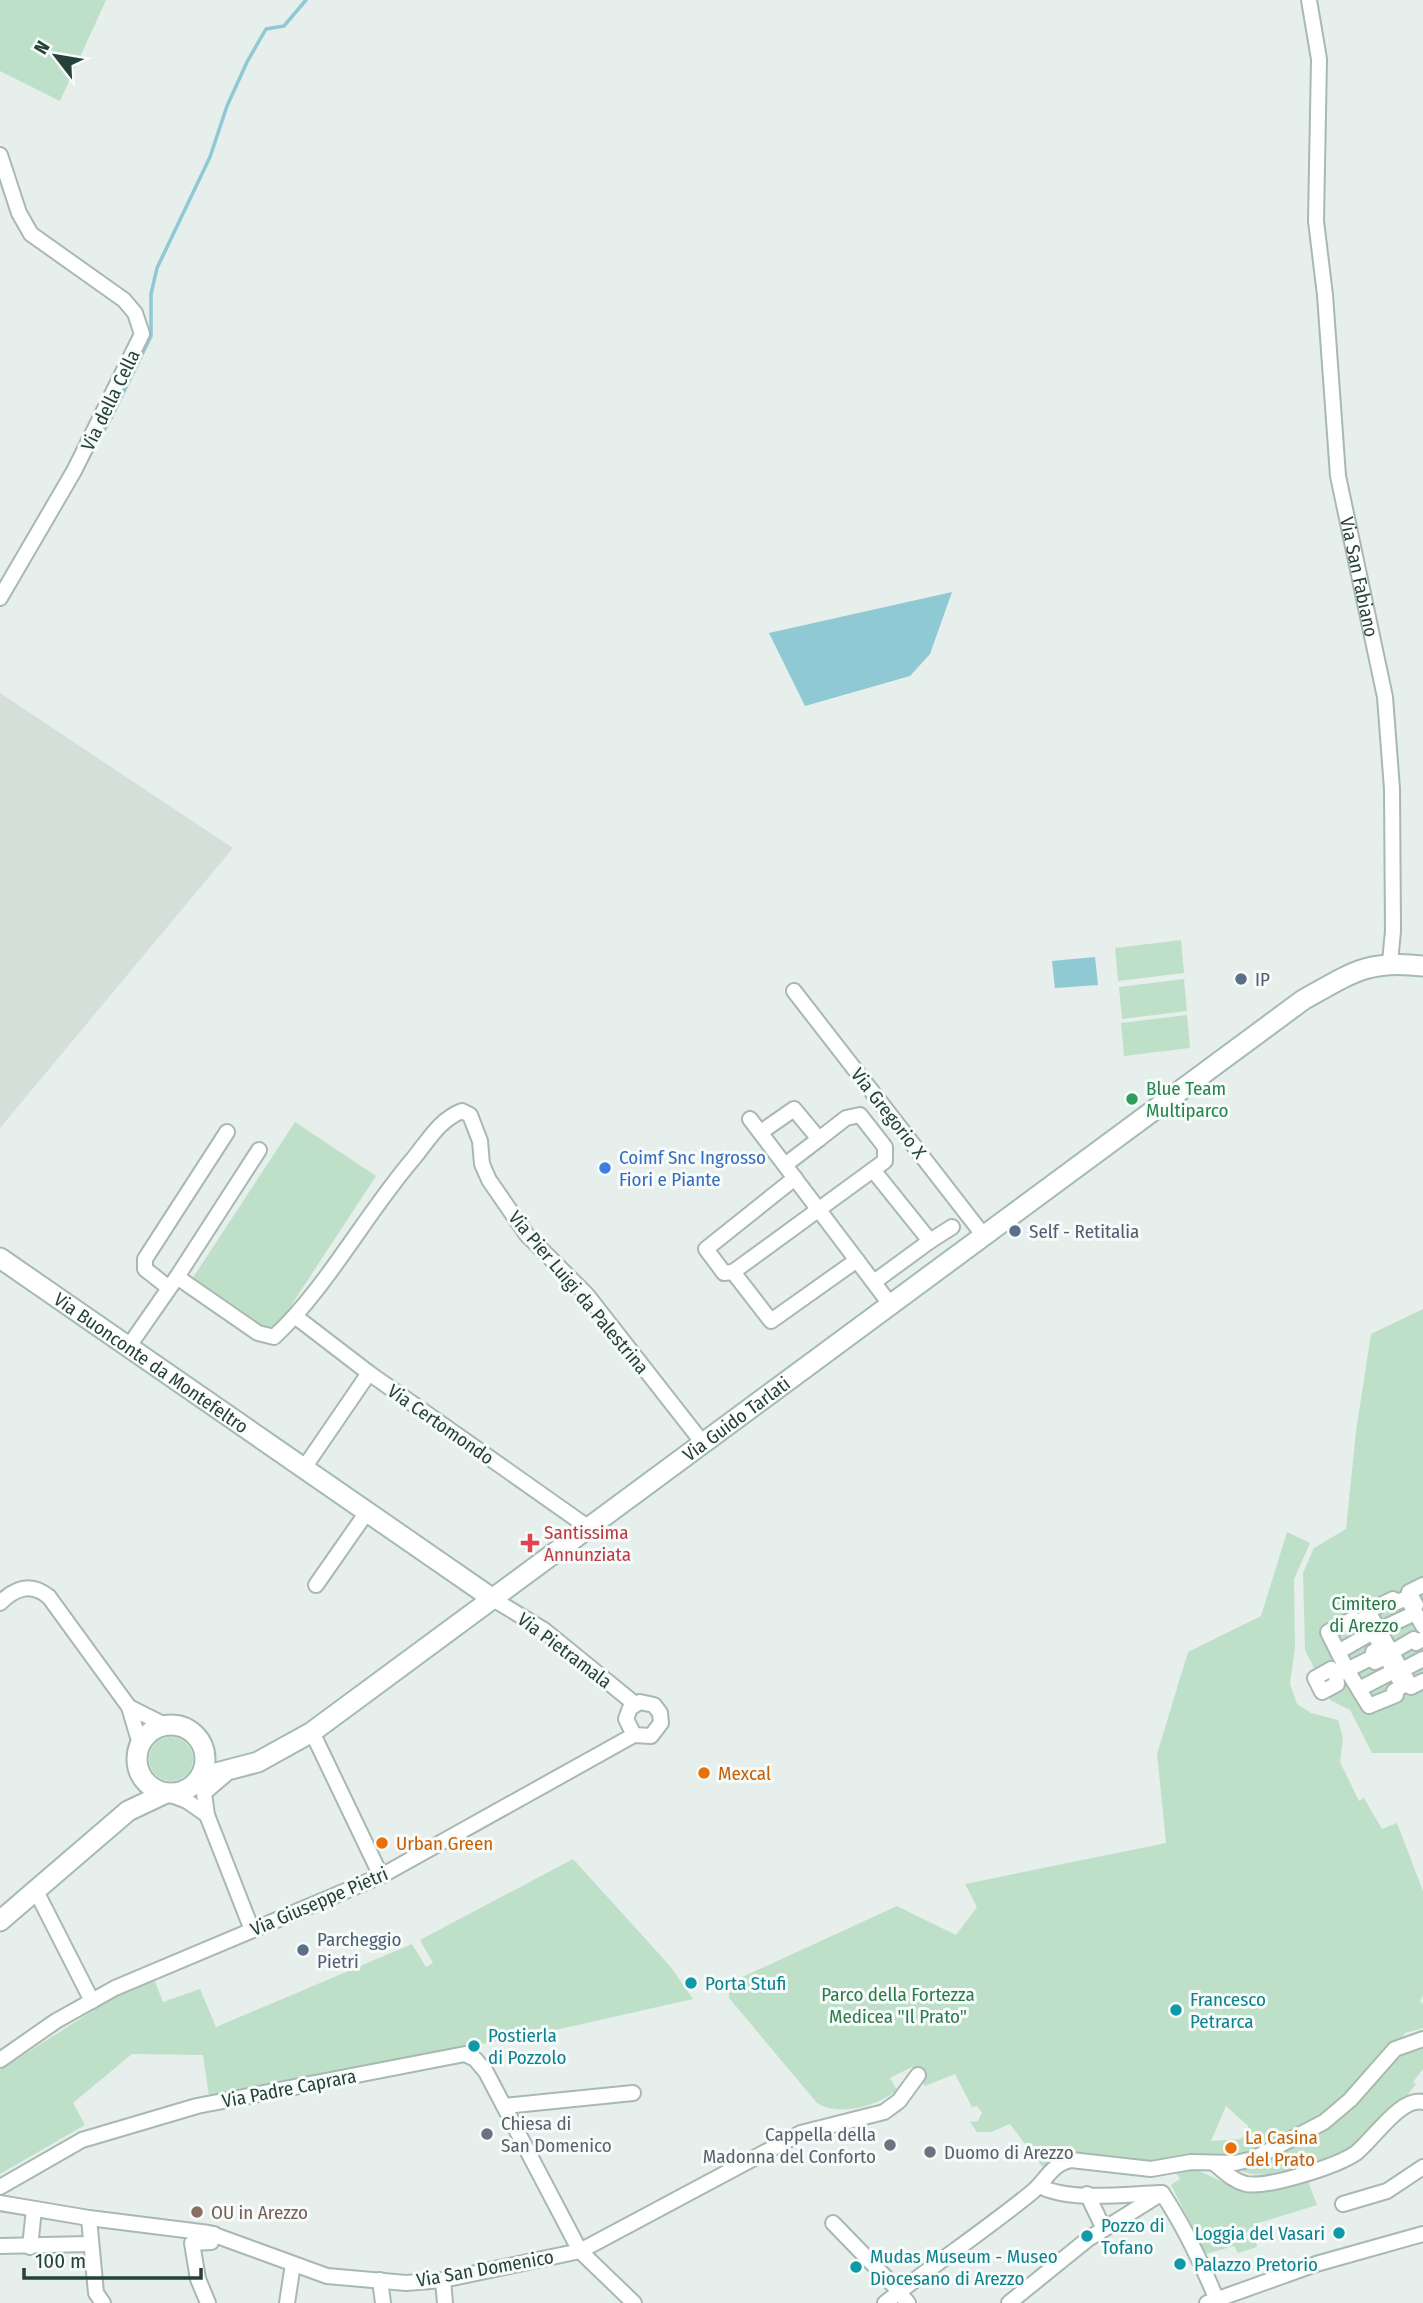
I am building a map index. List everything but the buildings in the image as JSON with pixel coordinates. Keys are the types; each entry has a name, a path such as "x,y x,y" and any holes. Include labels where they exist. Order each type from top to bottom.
{"main road":[{"path":"1029,1202 1070,1161 1133,1114 1226,1057 1303,1000 1353,972 1390,962 1423,966"},
{"name":"Via Guido Tarlati","path":"202,1785 237,1768 269,1758 312,1732 1226,1057"},
{"path":"1074,1169 1135,1118 1133,1114"},
{"name":"Via Buonconte da Montefeltro","path":"0,1258 493,1600"},
{"path":"128,1811 140,1773 137,1754 140,1744 147,1735 166,1725 186,1728 217,1761 237,1768"},
{"path":"0,1921 128,1811 166,1793 202,1785 205,1751"},
{"path":"140,1773 155,1789 166,1793"}],"street":[{"name":"Via San Fabiano","path":"1309,0 1319,59 1316,221 1325,295 1338,476 1385,697 1392,789 1393,931 1390,962"},
{"name":"Via della Cella","path":"0,155 19,213 31,234 124,300 135,313 142,334 74,471 0,598"},
{"name":"Via Gregorio X","path":"794,991 984,1236"},
{"path":"761,1132 794,1108 818,1139"},
{"name":"Via Pier Luigi da Palestrina","path":"296,1317 395,1178 432,1133 451,1115 462,1111 470,1115 480,1141 482,1164 489,1180 527,1235 587,1295 702,1442"},
{"path":"785,1165 846,1118 860,1115 885,1147 885,1161 733,1272 724,1273 706,1249 795,1178"},
{"path":"750,1119 890,1304"},
{"path":"227,1132 145,1259 145,1269 173,1282 258,1333 274,1337 296,1317"},
{"path":"130,1346 259,1150"},
{"path":"873,1170 930,1241"},
{"path":"874,1282 952,1227"},
{"path":"733,1272 771,1321 857,1260"},
{"name":"Via Certomondo","path":"296,1317 462,1440 589,1528"},
{"path":"304,1468 369,1373"},
{"path":"316,1585 367,1512"},
{"path":"1392,1652 1421,1633 1420,1613 1409,1592 1423,1585"},
{"path":"0,1603 23,1588 37,1589 47,1595 129,1707 140,1744"},
{"path":"1373,1658 1373,1652 1382,1648 1368,1611 1393,1599 1395,1603 1407,1598 1420,1613"},
{"name":"Via Pietramala","path":"493,1600 544,1630 635,1704"},
{"path":"1338,1653 1376,1631 1420,1613"},
{"path":"1365,1618 1376,1631 1392,1652 1403,1686 1394,1691 1396,1695 1369,1706 1359,1689 1341,1673 1338,1653 1328,1632 1353,1619 1355,1624 1365,1618"},
{"path":"1373,1658 1375,1662 1386,1657 1411,1687 1423,1681"},
{"path":"1341,1673 1373,1658"},
{"path":"1359,1689 1423,1659"},
{"name":"Via Giuseppe Pietri","path":"0,2060 47,2027 92,2001 161,1968 381,1876 634,1735 646,1738 656,1733 662,1717 654,1705 645,1702 635,1704"},
{"path":"634,1735 626,1719 635,1704"},
{"path":"129,1707 166,1725"},
{"path":"312,1732 381,1876"},
{"path":"202,1785 207,1815 252,1930"},
{"path":"166,1793 187,1801 207,1815"},
{"path":"35,1889 92,2001"},
{"path":"885,2303 929,2267 1040,2186 1054,2167 1071,2160 1151,2169 1191,2161 1214,2163 1253,2159 1300,2137 1324,2122 1350,2100 1395,2049 1423,2039"},
{"name":"Via Padre Caprara","path":"0,2187 82,2140 197,2106 466,2054 481,2065 580,2251 634,2303"},
{"name":"Via San Domenico","path":"0,2203 214,2234 327,2276 406,2283 443,2280 580,2251 801,2133 884,2112 899,2101 918,2076"},
{"path":"504,2106 633,2093"},
{"path":"1214,2163 1231,2177 1247,2184 1264,2184 1311,2171 1356,2152 1407,2104 1423,2102"},
{"path":"1343,2204 1387,2191 1423,2167"},
{"path":"1040,2186 1048,2190 1087,2194 1162,2193"},
{"path":"1009,2303 1104,2229 1162,2193"},
{"path":"1162,2193 1183,2224 1214,2301 1316,2264 1423,2234"},
{"path":"1087,2194 1104,2229"},
{"path":"30,2247 34,2209"},
{"path":"89,2218 89,2244 96,2293 103,2303"},
{"path":"833,2223 902,2296"},
{"path":"208,2303 198,2279 192,2243 211,2242 214,2234"},
{"path":"0,2246 89,2244"},
{"path":"287,2303 293,2264"},
{"path":"380,2280 383,2303"},
{"path":"443,2280 445,2303"}],"shaded area":[{"path":"0,693 233,848 0,1128"}],"green space":[{"path":"0,0 106,0 60,101 0,71"},
{"path":"1181,940 1184,973 1118,981 1115,948"},
{"path":"1184,979 1187,1011 1122,1019 1119,987"},
{"path":"1187,1015 1190,1048 1124,1056 1121,1023"},
{"path":"295,1122 376,1176 273,1333 192,1279"},
{"name":"Cimitero di Arezzo","path":"1423,1309 1423,1753 1372,1753 1350,1710 1330,1700 1305,1650 1303,1573 1314,1548 1346,1529 1356,1431 1371,1334"},
{"name":"Parco della Fortezza Medicea \"Il Prato\"","path":"1287,1532 1310,1543 1294,1579 1295,1647 1290,1684 1297,1704 1311,1713 1338,1720 1343,1738 1340,1762 1359,1801 1364,1798 1382,1829 1397,1823 1423,1891 1423,1995 1420,2001 1423,2004 1423,2028 1405,2033 1395,2049 1350,2100 1253,2159 1151,2169 1071,2160 1048,2174 1010,2124 991,2132 977,2132 970,2122 978,2121 982,2113 977,2106 972,2107 955,2074 925,2086 912,2067 890,2078 897,2090 880,2101 847,2109 826,2107 817,2103 729,1998 729,1983 897,1906 956,1935 977,1907 965,1884 1166,1843 1157,1754 1188,1652 1261,1616","holes":["1226,2106 1248,2126 1248,2133 1240,2139 1211,2141"]},
{"path":"171,1737 187,1743 193,1759 187,1775 171,1781 155,1775 149,1759 155,1743"},
{"path":"573,1859 670,1966 693,1999 560,2029 209,2096 203,2055 132,2054 73,2103 85,2125 0,2174 0,2070 119,1994 154,1979 163,2002 200,1989 216,2027 412,1944 426,1967 433,1963 420,1940"},
{"path":"1423,2044 1423,2069 1413,2082 1416,2084 1387,2116 1344,2151 1313,2164 1277,2173 1246,2173 1237,2167 1285,2151 1326,2127 1397,2053"},
{"path":"1193,2168 1246,2193 1306,2176 1317,2205 1255,2224 1257,2247 1238,2253 1234,2246 1206,2254 1171,2185 1180,2179 1175,2171"}],"water":[{"path":"952,592 930,654 910,676 805,706 769,633"},
{"path":"1095,957 1098,985 1055,988 1052,961"}],"waterway":[{"path":"25,568 109,422 151,336 151,294 157,268 210,157 227,106 247,62 266,29 284,26 306,0"}],"place":[{"name":"IP","path":"1241,979"},
{"name":"Blue Team Multiparco","path":"1132,1099"},
{"name":"Coimf Snc Ingrosso Fiori e Piante","path":"605,1168"},
{"name":"Self - Retitalia","path":"1015,1231"},
{"name":"Santissima Annunziata","path":"530,1543"},
{"name":"Mexcal","path":"704,1773"},
{"name":"Urban Green","path":"382,1843"},
{"name":"Parcheggio Pietri","path":"303,1950"},
{"name":"Porta Stufi","path":"691,1983"},
{"name":"Francesco Petrarca","path":"1176,2010"},
{"name":"Postierla di Pozzolo","path":"474,2046"},
{"name":"Chiesa di San Domenico","path":"487,2134"},
{"name":"Cappella della Madonna del Conforto","path":"890,2145"},
{"name":"La Casina del Prato","path":"1231,2148"},
{"name":"Duomo di Arezzo","path":"930,2152"},
{"name":"OU in Arezzo","path":"197,2212"},
{"name":"Loggia del Vasari","path":"1339,2233"},
{"name":"Pozzo di Tofano","path":"1087,2236"},
{"name":"Palazzo Pretorio","path":"1180,2264"},
{"name":"Mudas Museum - Museo Diocesano di Arezzo","path":"856,2267"}]}
